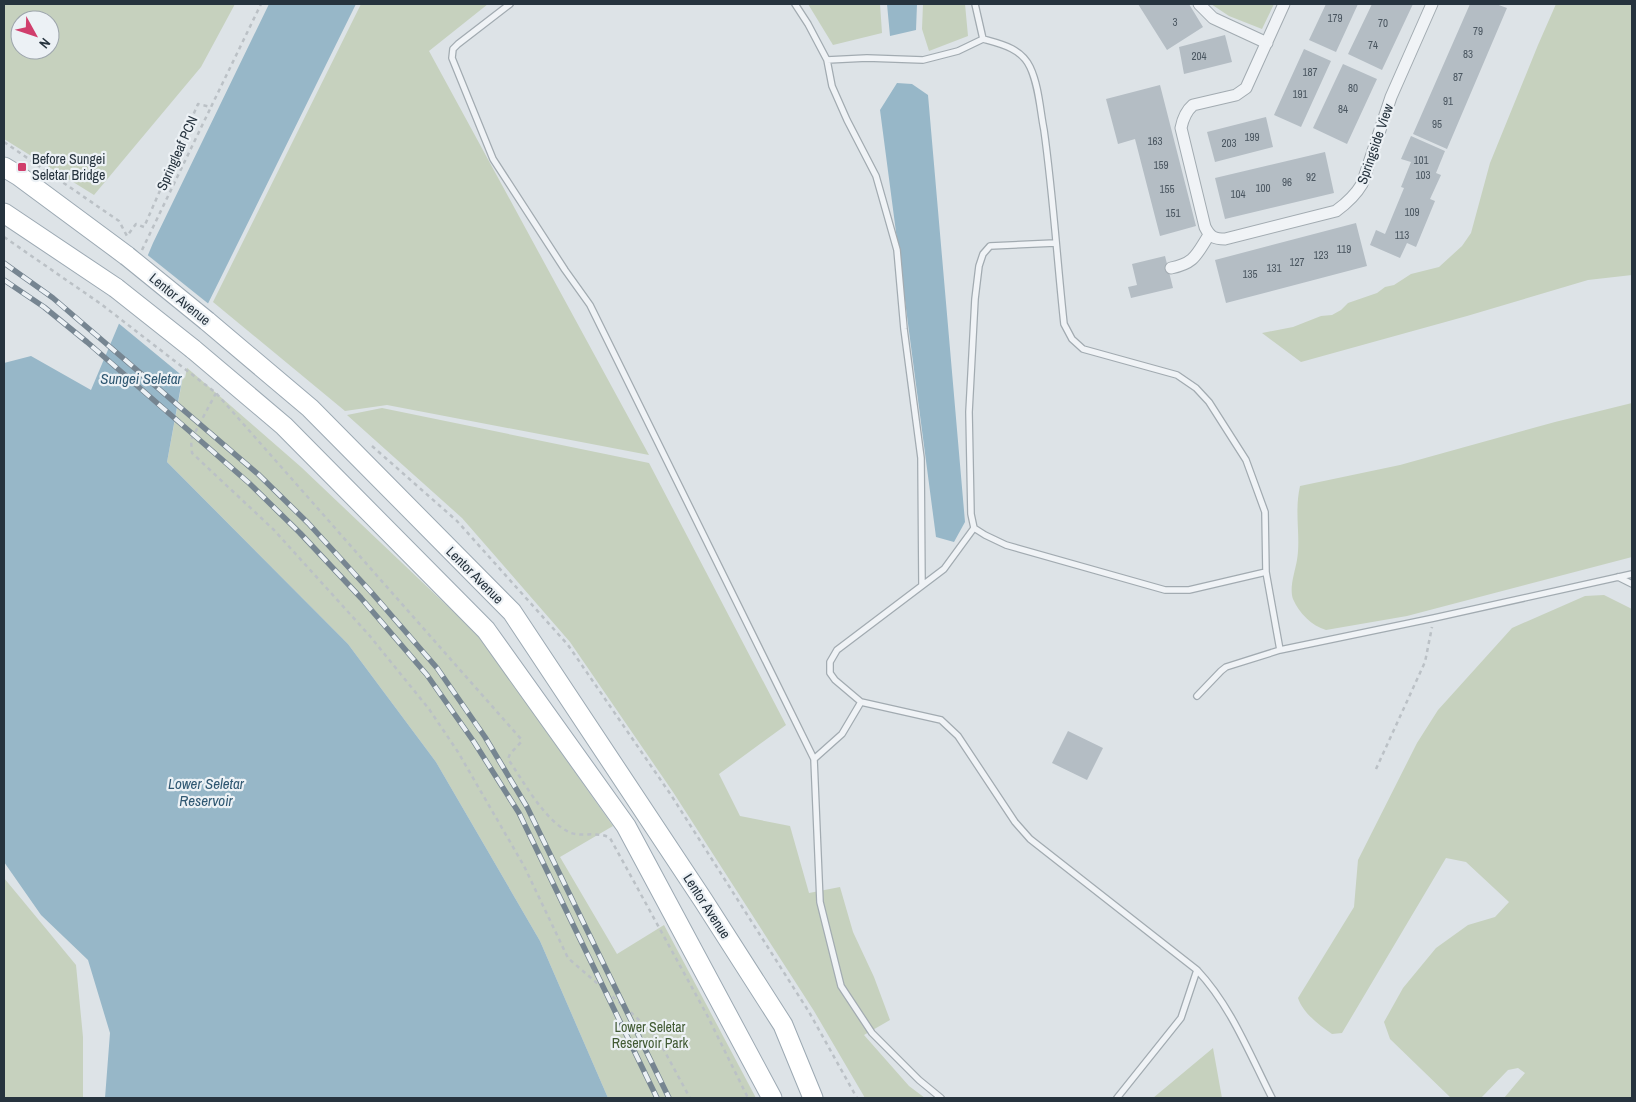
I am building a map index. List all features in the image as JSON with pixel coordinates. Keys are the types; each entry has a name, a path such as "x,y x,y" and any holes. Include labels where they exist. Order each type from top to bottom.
{"main road":[{"name":"Lentor Avenue","path":"4,167 135,253 207,321 310,408 512,612 703,900 783,1025 813,1098"},
{"path":"4,214 116,288 193,349 284,426 486,630 626,826 772,1098"},
{"path":"797,1062 827,1098"}],"street":[{"path":"1199,4 1213,18 1267,43"},
{"path":"1171,268 1185,265 1192,261 1209,235 1205,227 1181,128 1182,119 1193,105 1236,95 1246,88 1284,4"},
{"name":"Springside View","path":"1209,235 1215,239 1225,239 1336,210 1354,196 1362,184 1391,97 1432,4"}],"lane":[{"path":"510,4 458,44 453,49 452,58 494,159 565,270 590,305 814,759 820,902 841,986 872,1032 919,1080 941,1098"},
{"path":"795,4 827,60 832,86 876,176 896,250 920,458 922,585"},
{"path":"976,4 983,39"},
{"path":"827,60 867,58 923,60 958,51 983,39 1011,46 1030,66 1038,93 1048,156 1064,324 1072,338 1083,349 1177,375 1196,388 1214,410 1246,460 1265,512 1266,572 1280,650"},
{"path":"1055,243 990,246 983,254 979,266 975,299 969,412 971,514 974,528 984,536 1006,545 1165,590 1189,590 1266,572"},
{"path":"974,528 944,569 837,650 830,662 830,673 835,680 861,702 941,720 958,736 1015,822 1030,839 1197,970 1208,982 1229,1014 1272,1098"},
{"path":"1197,696 1226,667 1280,650 1632,574"},
{"path":"1618,577 1632,584"},
{"path":"814,759 842,734 861,702"},
{"path":"1117,1098 1181,1018 1197,970"}],"path":[{"name":"Springleaf PCN","path":"4,142 119,221 128,236 136,224 144,227 198,104 211,106 261,4"},
{"path":"135,253 211,106"},
{"path":"4,237 101,304 216,392 521,739 521,742 508,759 546,814 556,824 574,834 597,834 610,838 707,1015 748,1098"},
{"path":"36,259 41,252"},
{"path":"216,392 191,440 192,453 280,538 369,635 429,709 458,752 524,866 568,958 636,1017 659,1041 690,1098"},
{"path":"1376,769 1425,662 1434,618"}],"green space":[{"path":"4,4 235,4 201,67 94,195 4,139"},
{"path":"361,4 488,4 429,51 649,455 387,405 345,411 213,302"},
{"path":"808,4 880,4 882,33 833,45"},
{"path":"923,4 965,4 968,36 929,51 922,29"},
{"path":"1211,4 1274,4 1262,29 1229,16"},
{"path":"1556,4 1632,4 1632,275 1588,280 1301,362 1262,333 1293,327 1321,316 1332,315 1348,303 1377,293 1411,274 1439,267 1462,246 1471,233 1490,163"},
{"name":"Lower Seletar Reservoir Park","path":"185,366 301,467 478,635 613,826 560,857 617,954 664,925 756,1098 608,1098 540,941 436,762 348,644 167,462"},
{"path":"1632,403 1632,557 1407,616 1326,630 1311,622 1302,614 1292,594 1298,551 1298,496 1300,486 1400,465 1555,422"},
{"path":"382,408 649,463 786,725 719,774 740,816 790,826 809,893 840,887 853,932 874,977 890,1020 864,1035 909,1086 925,1098 865,1098 814,1011 673,792 570,642 462,518 347,415"},
{"path":"1604,595 1632,609 1632,1098 1504,1098 1525,1073 1518,1068 1508,1070 1481,1098 1451,1098 1390,1039 1384,1022 1403,988 1436,948 1468,925 1495,917 1509,902 1466,862 1446,858 1342,1033 1332,1034 1322,1027 1308,1014 1298,998 1354,907 1358,860 1417,743 1438,710 1512,628 1585,596"},
{"path":"4,878 76,965 83,1037 83,1098 4,1098"},
{"path":"1213,1048 1222,1098 1153,1098"}],"water":[{"name":"Lower Seletar Reservoir","path":"269,4 356,4 189,342 167,462 348,644 436,762 540,941 608,1098 105,1098 110,1033 88,960 41,915 4,862 4,363 31,356 91,390 153,243"},
{"path":"887,4 917,4 916,30 890,36"},
{"path":"897,83 912,84 928,95 965,522 954,542 936,537 880,110"}],"pier":[{"path":"145,253 210,305 192,343 185,378 117,322"}],"building":[{"path":"1138,4 1189,4 1203,27 1167,50"},
{"path":"1326,4 1358,4 1336,52 1309,40"},
{"path":"1372,4 1413,4 1382,70 1348,54"},
{"path":"1470,4 1496,4 1507,8 1447,149 1413,134"},
{"path":"1225,35 1232,62 1184,74 1179,47"},
{"path":"1304,49 1331,61 1301,127 1274,115"},
{"path":"1343,64 1377,79 1347,144 1313,128"},
{"path":"1160,85 1196,226 1160,236 1135,139 1118,144 1106,99"},
{"path":"1266,117 1273,147 1215,162 1207,132"},
{"path":"1411,136 1445,151 1436,173 1441,175 1430,199 1435,201 1416,247 1407,243 1400,258 1370,245 1376,230 1385,234 1404,188 1401,187 1411,162 1401,159"},
{"path":"1325,152 1334,193 1225,219 1215,178"},
{"path":"1356,223 1367,266 1226,303 1215,260"},
{"path":"1165,256 1173,288 1131,298 1128,287 1137,285 1132,264"},
{"path":"1068,731 1103,748 1087,780 1052,763"}],"railway":[{"path":"4,263 53,298 258,474 308,523 437,668 485,737 527,807 669,1098"},
{"path":"4,280 44,307 87,342 249,483 300,533 361,598 427,675 474,742 519,813 657,1098"}],"place":[{"name":"Before Sungei Seletar Bridge","path":"22,167"}],"water label":[{"name":"Sungei Seletar","path":"141,379"}]}
